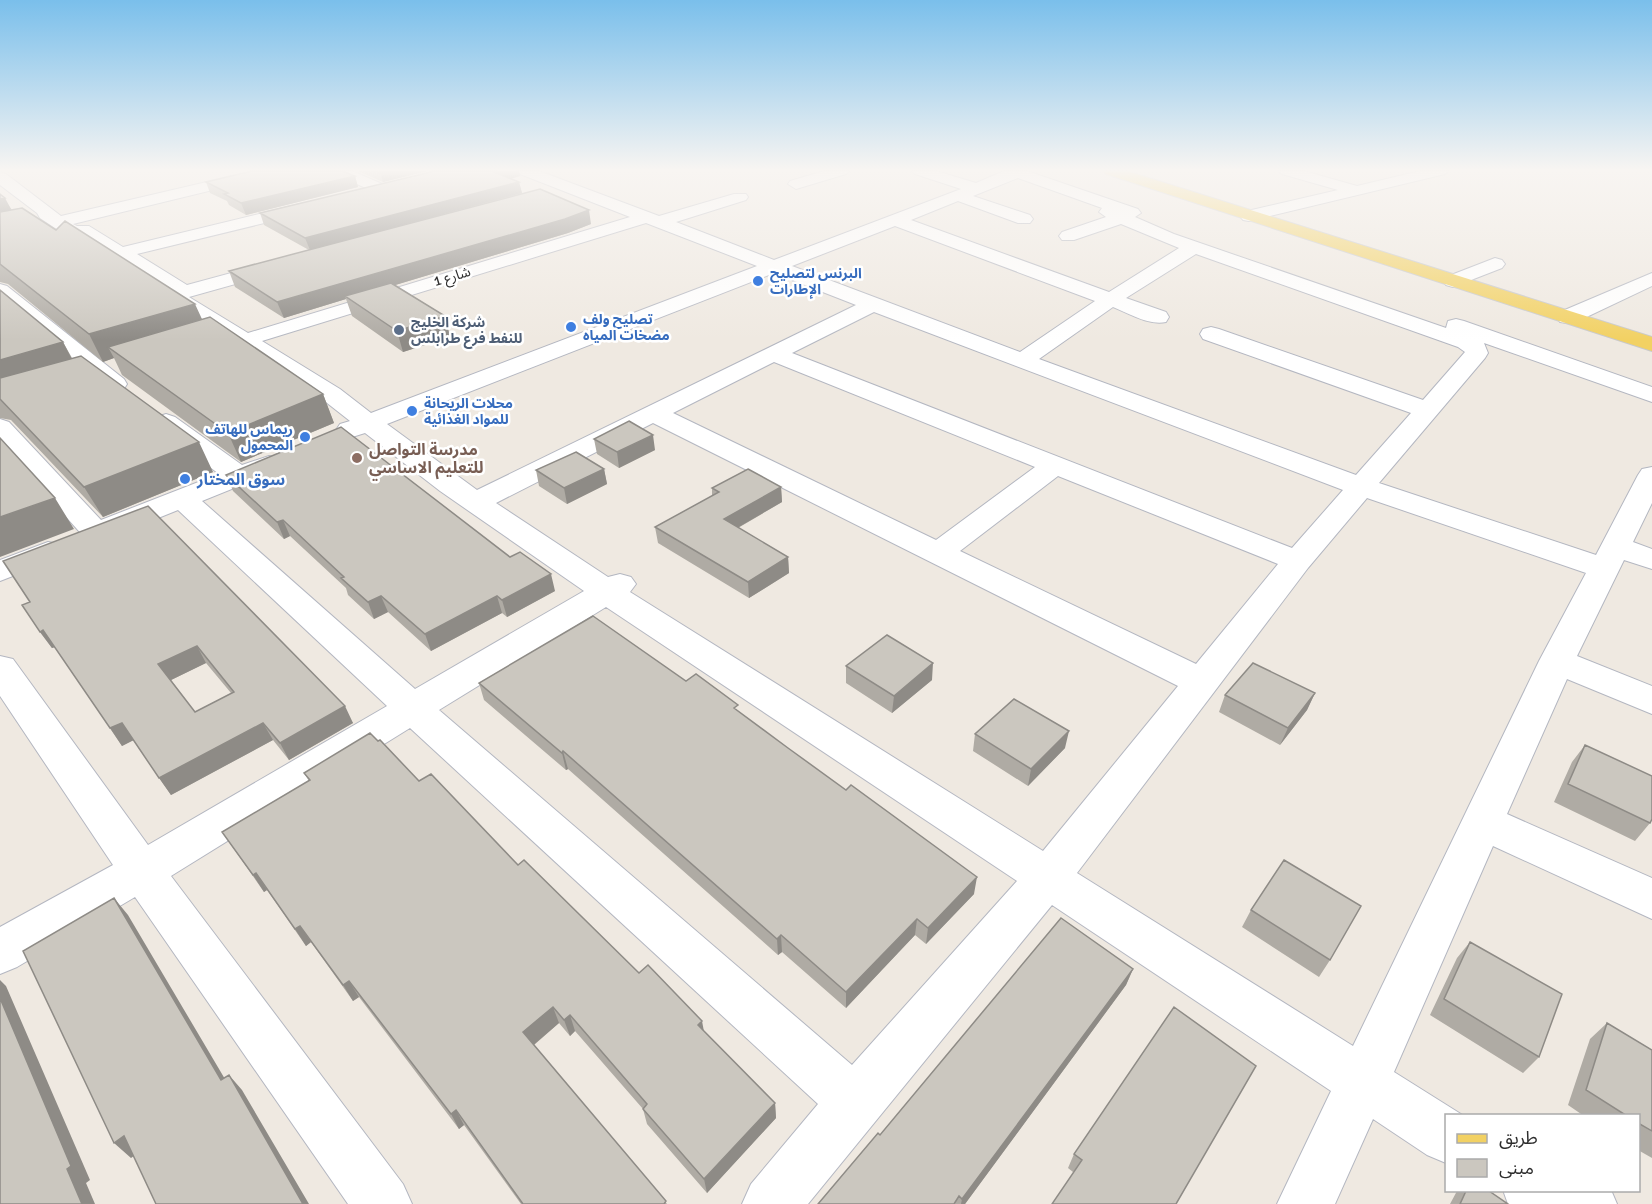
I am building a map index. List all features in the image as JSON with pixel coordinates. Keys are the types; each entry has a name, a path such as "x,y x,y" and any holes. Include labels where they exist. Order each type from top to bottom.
{"main road":[{"path":"1284,227 1652,344"}],"street":[{"path":"64,227 372,420 480,499 613,588 1052,872 1366,1073 1445,1114"},
{"path":"68,227 120,253 184,292 232,334"},
{"path":"120,253 225,227"},
{"name":"شارع 1","path":"232,334 626,227"},
{"path":"672,227 872,305 1360,486 1608,557 1652,559"},
{"path":"324,440 872,227"},
{"path":"915,227 1158,317"},
{"path":"1068,236 1088,227"},
{"path":"1154,227 1652,395"},
{"path":"771,1204 1052,872 1297,561 1477,353 1472,345 1194,247 1155,227"},
{"path":"1022,361 1111,299 1194,247"},
{"path":"184,292 298,261"},
{"path":"1453,281 1496,264"},
{"path":"1568,317 1652,279"},
{"path":"0,290 99,372 239,476"},
{"path":"480,499 872,305"},
{"path":"1211,334 1427,411"},
{"path":"774,354 1297,561"},
{"path":"1585,372 1587,381 1596,387 1652,408"},
{"path":"654,414 1202,682"},
{"path":"0,427 96,532"},
{"path":"0,571 292,454"},
{"path":"938,554 1056,465"},
{"path":"1306,1204 1557,661 1652,474"},
{"path":"183,499 412,708 855,1102"},
{"path":"0,952 142,871 613,588"},
{"path":"1557,661 1652,701"},
{"path":"0,668 142,871 383,1204"},
{"path":"1482,821 1652,899"},
{"path":"1366,1073 1445,1135"},
{"path":"1533,1192 1552,1204"},
{"path":"1568,1192 1588,1204"}],"building":[{"path":"0,227 52,227 56,230 59,227 75,227 195,304 89,334 0,264"},
{"path":"286,227 346,227 305,238"},
{"path":"395,227 537,227 277,302 229,271"},
{"path":"391,283 445,316 397,331 345,296"},
{"path":"0,290 63,342 0,360"},
{"path":"210,317 323,394 228,433 108,347"},
{"path":"81,356 199,442 84,487 0,399 0,378"},
{"path":"629,421 653,435 617,452 594,439"},
{"path":"341,427 510,557 520,552 551,574 502,600 497,596 425,634 381,596 368,602 283,520 277,522 226,475"},
{"path":"0,438 55,498 0,517"},
{"path":"576,452 604,469 564,488 536,470"},
{"path":"748,469 781,487 724,519 788,557 748,582 655,527 719,492 712,488"},
{"path":"148,506 345,706 280,743 263,723 159,778 122,723 110,728 43,630 40,632 22,605 30,602 3,561","holes":["197,646 234,692 195,712 158,664"]},
{"path":"593,616 686,681 696,674 738,705 734,708 846,790 851,785 977,877 928,928 917,919 846,992 781,935 777,939 563,751 562,753 479,683"},
{"path":"887,635 933,663 894,696 846,666"},
{"path":"1253,663 1315,693 1288,728 1225,695"},
{"path":"1014,699 1069,731 1031,769 975,734"},
{"path":"370,733 378,741 380,740 419,781 431,774 518,865 524,860 639,973 648,965 702,1021 698,1025 775,1103 704,1179 643,1109 647,1104 570,1015 564,1020 553,1007 523,1032 666,1201 664,1204 523,1204 456,1110 451,1114 349,981 343,985 300,926 295,929 256,873 253,875 222,832 310,780 304,773"},
{"path":"1585,745 1652,776 1652,819 1650,823 1568,784"},
{"path":"1284,860 1361,906 1330,960 1251,910"},
{"path":"114,898 221,1080 229,1075 303,1204 156,1204 124,1136 114,1143 23,951"},
{"path":"1061,918 1133,969 962,1199 959,1196 954,1204 818,1204 878,1133 880,1135"},
{"path":"1470,942 1562,994 1539,1057 1444,999"},
{"path":"0,998 71,1166 67,1169 82,1204 0,1204"},
{"path":"1174,1007 1256,1066 1176,1204 1052,1204 1082,1160 1074,1154"},
{"path":"1607,1023 1652,1050 1652,1131 1640,1124 1640,1114 1624,1114 1586,1090"},
{"path":"1466,1192 1490,1192 1508,1204 1460,1204"}],"place":[{"name":"البرنس لتصليح الإطارات","path":"758,281"},
{"name":"تصليح ولف مضخات المياه","path":"571,327"},
{"name":"شركة الخليج للنفط فرع طرابلس","path":"399,330"},
{"name":"محلات الريحانة للمواد الغذائية","path":"412,411"},
{"name":"ريماس للهاتف المحمول","path":"305,437"},
{"name":"مدرسة التواصل للتعليم الاساسي","path":"357,458"},
{"name":"سوق المختار","path":"185,479"}]}
